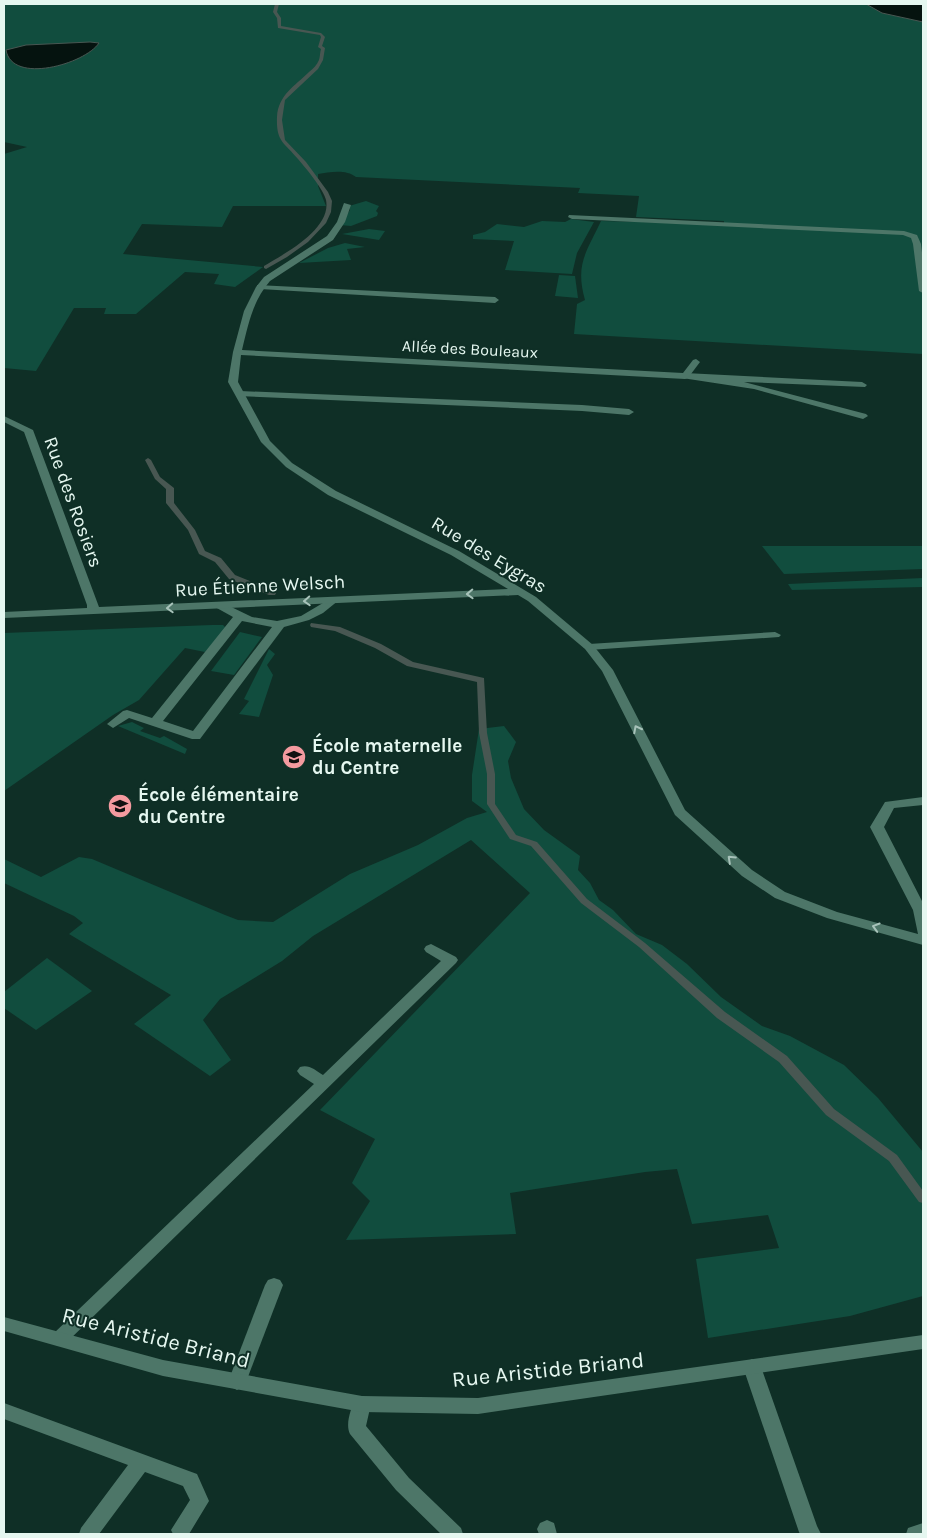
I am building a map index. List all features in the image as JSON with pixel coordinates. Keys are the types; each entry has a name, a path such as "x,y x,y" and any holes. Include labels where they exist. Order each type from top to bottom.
{"street":[{"name":"Rue des Eygras","path":"347,204 341,222 330,238 266,279 248,311 237,352 233,382 266,442 288,464 332,492 455,553 532,599 589,647 606,670 680,812 746,873 780,895 814,908 923,940"},
{"path":"572,217 904,233 914,237 917,244 923,291"},
{"path":"260,287 495,300"},
{"name":"Allée des Bouleaux","path":"237,352 685,376"},
{"path":"685,376 696,362"},
{"path":"685,376 862,384"},
{"path":"685,376 755,386 863,416"},
{"path":"240,394 582,408 629,412"},
{"name":"Rue des Rosiers","path":"4,419 28,430 93,605 93,612"},
{"name":"Rue Étienne Welsch","path":"4,616 518,592"},
{"path":"219,606 238,618 257,623 280,624 298,622 317,614 333,600"},
{"path":"155,723 238,618"},
{"path":"113,724 126,714 196,736 280,624"},
{"path":"589,647 775,635"},
{"path":"923,801 890,805 877,826 920,910 923,932"},
{"path":"59,1339 323,1082 452,960 431,949"},
{"path":"305,1071 323,1082"},
{"path":"236,1382 274,1285"},
{"name":"Rue Aristide Briand","path":"4,1324 163,1368 362,1404 478,1406 923,1342"},
{"path":"752,1367 809,1534"},
{"path":"362,1404 356,1428 389,1470 420,1503 454,1534"},
{"path":"4,1411 190,1480 200,1501 181,1530"},
{"path":"88,1534 141,1462"},
{"path":"915,1534 923,1532"}],"green space":[{"path":"4,4 866,4 882,13 923,22 923,354 574,334 577,304 585,300 581,277 584,259 601,221 724,224 724,221 636,217 639,196 578,193 580,188 356,177 348,173 328,172 318,174 318,186 326,206 233,206 222,227 142,224 123,254 263,267 235,287 214,284 219,274 185,272 136,314 104,314 106,308 74,308 36,371 4,368 4,154 27,147 4,142"},
{"path":"366,201 379,206 376,211 378,213 377,216 351,226 340,225 350,210 349,206"},
{"path":"571,219 594,222 577,253 572,274 505,270 514,241 473,239 473,235 485,232 497,224 524,227 542,221 565,222"},
{"path":"369,229 385,231 379,240 342,234"},
{"path":"345,243 365,247 347,249 351,260 299,263 328,248"},
{"path":"559,275 575,276 578,298 555,296"},
{"path":"762,546 923,546 923,569 784,574"},
{"path":"923,578 923,587 792,590 788,584"},
{"path":"223,625 226,628 205,652 185,648 139,700 113,715 4,791 4,633"},
{"path":"240,632 262,637 234,675 211,671"},
{"path":"269,649 275,654 267,665 273,675 259,717 239,714 249,701 244,699"},
{"path":"132,722 144,728 140,731 160,738 164,736 187,749 185,754 118,726"},
{"path":"504,726 516,742 508,761 511,778 524,809 544,830 580,856 578,870 590,883 599,900 613,910 636,934 662,945 687,964 721,997 762,1026 790,1036 844,1065 878,1098 923,1152 923,1296 850,1316 708,1338 696,1259 779,1248 768,1215 692,1224 677,1169 645,1172 510,1193 516,1234 346,1240 370,1201 352,1183 375,1139 320,1110 530,893 471,840 313,936 282,961 220,999 203,1020 231,1060 210,1076 134,1024 171,995 69,934 83,923 74,916 4,883 4,859 41,877 79,857 92,859 238,920 273,922 350,874 418,845 467,818 487,812 472,801 472,775 479,729"},
{"path":"47,958 92,991 36,1030 4,1008 4,992"}],"shaded area":[{"path":"866,4 923,4 923,22 882,13"},
{"path":"99,43 91,51 79,58 50,68 34,69 21,67 11,61 6,50 26,45"}],"waterway":[{"path":"266,267 296,248 316,231 324,222 328,212 329,201 327,195 304,163 283,141 280,120 283,100 316,68 321,60 323,48 320,47 323,37 321,34 279,27 279,18 275,12 277,4"},
{"path":"148,460 157,478 170,488 170,503 191,530 202,552 218,560 232,577 272,593"},
{"path":"314,625 337,629 378,646 410,664 481,680 483,733 491,774 491,804 513,837 534,844 584,901 642,945 721,1015 783,1059 830,1112 893,1158 923,1199"}],"place":[{"name":"École maternelle du Centre","path":"294,757"},
{"name":"École élémentaire du Centre","path":"120,806"}]}
